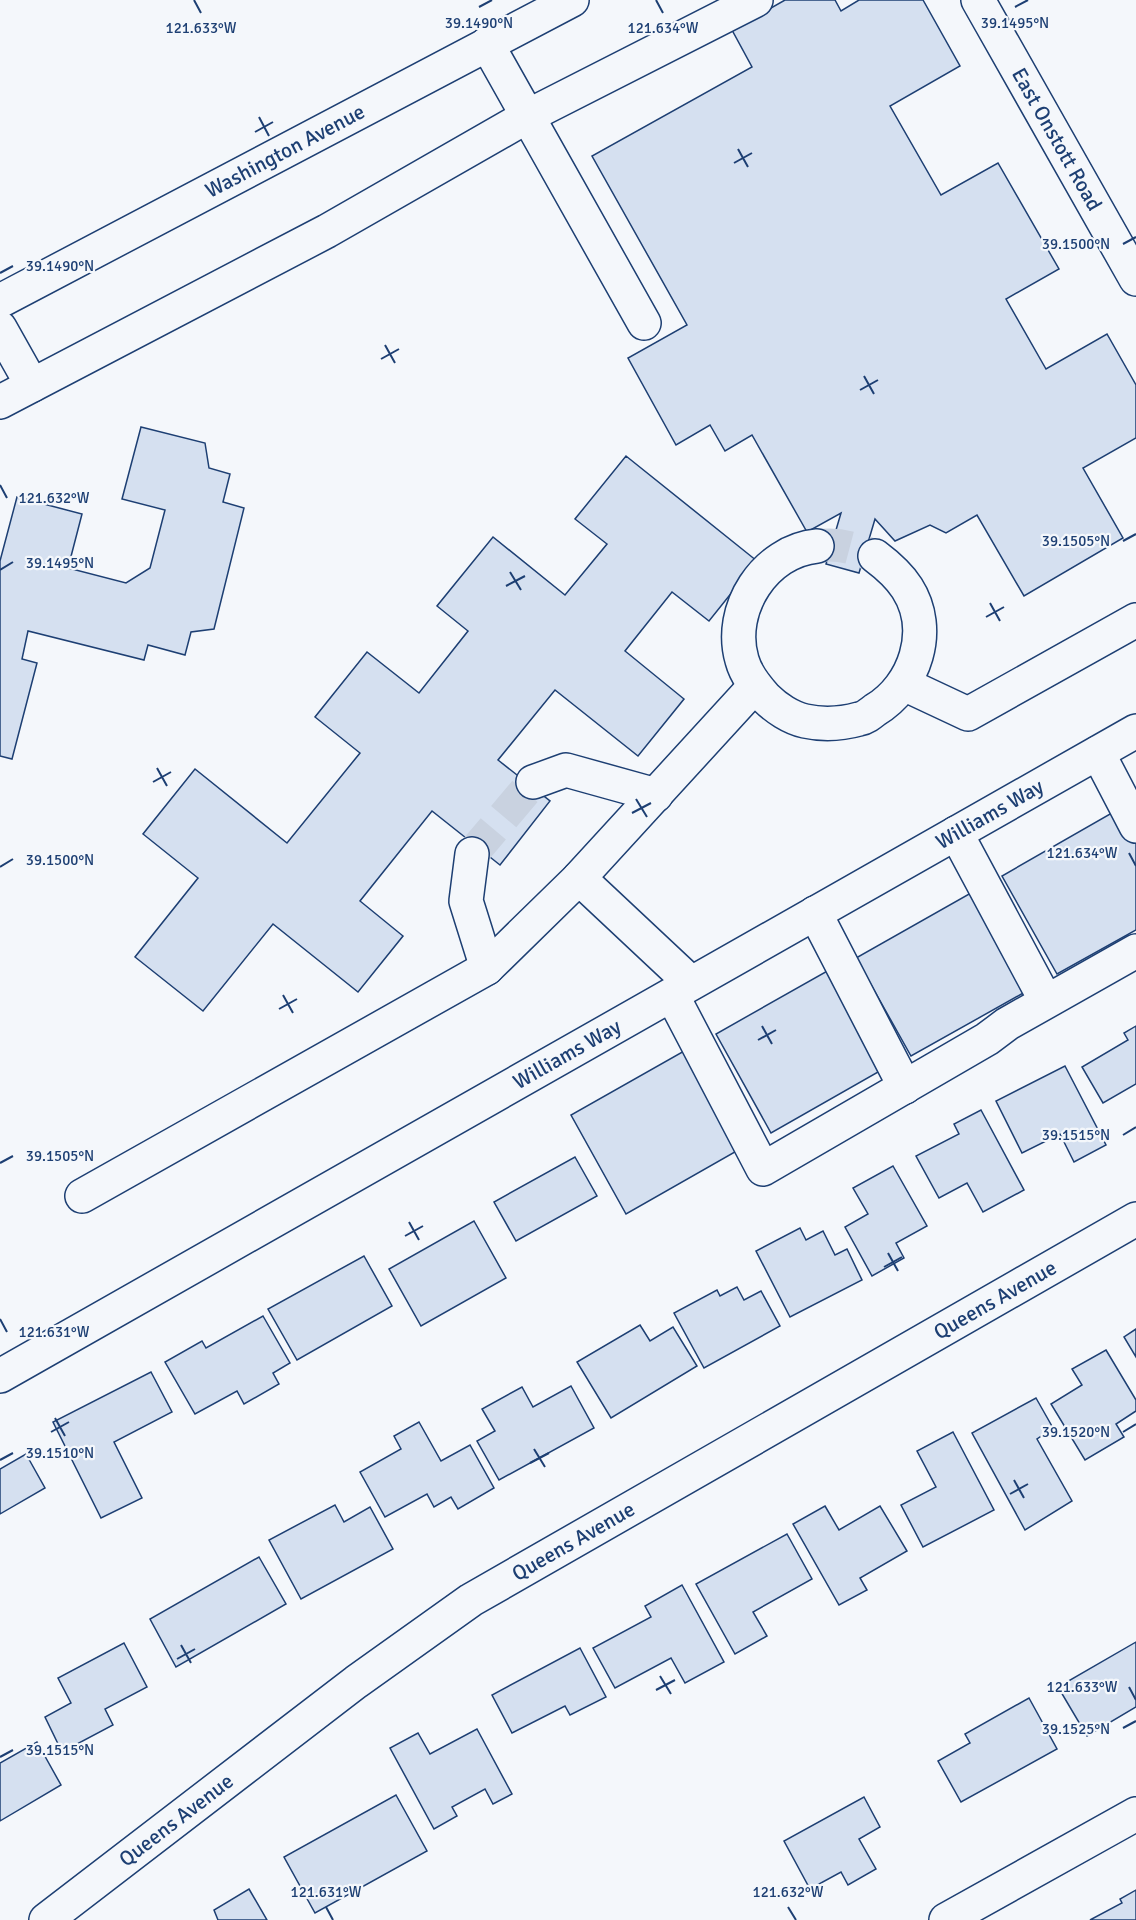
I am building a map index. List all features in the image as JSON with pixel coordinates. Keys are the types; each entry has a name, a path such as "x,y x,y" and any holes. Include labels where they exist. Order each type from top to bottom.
{"street":[{"name":"Washington Avenue","path":"0,300 572,0"},
{"path":"0,402 327,231 528,116 756,0"},
{"name":"East Onstott Road","path":"978,0 1136,279"},
{"path":"487,44 644,323"},
{"path":"0,328 32,385"},
{"path":"817,546 805,547 783,556 760,576 745,601 738,630 742,660 755,686 776,707 802,720 832,724 861,719 887,703 904,684 916,659 920,636 917,612 901,580 894,571 875,556"},
{"path":"904,684 968,714 1136,620"},
{"path":"82,1196 487,968 579,878 755,686"},
{"name":"Williams Way","path":"0,1376 1136,731"},
{"path":"1098,753 1136,826"},
{"path":"533,782 566,770 656,795"},
{"path":"956,833 1046,1001"},
{"path":"472,854 466,901 487,968"},
{"path":"579,878 681,989 763,1169 987,1039 1046,1001 1136,951"},
{"path":"815,913 905,1087"},
{"name":"Queens Avenue","path":"46,1920 356,1682 471,1600 1136,1219"},
{"path":"946,1920 1136,1814"}],"building":[{"path":"785,0 835,0 841,11 859,0 923,0 960,66 890,106 941,195 998,163 1059,269 1006,299 1046,369 1107,334 1136,385 1136,438 1083,468 1123,538 1024,596 977,515 946,533 930,525 895,541 875,519 859,573 826,564 841,513 807,532 752,435 725,451 710,425 676,445 628,358 687,325 592,156 752,67 732,30"},
{"path":"141,427 205,443 209,468 230,474 223,502 244,508 214,629 191,632 185,655 148,645 144,660 28,631 22,659 37,663 12,759 0,756 0,561 17,497 82,514 68,568 126,583 150,568 165,510 122,499"},
{"path":"626,456 757,561 709,621 672,592 625,651 684,699 638,756 555,690 498,760 550,801 500,865 432,811 360,901 403,936 358,992 273,924 203,1011 135,957 198,878 143,834 195,769 287,843 360,753 315,717 367,652 419,693 468,631 437,606 493,537 565,595 607,544 575,519"},
{"path":"1131,802 1136,811 1136,930 1057,974 1002,876"},
{"path":"985,885 1041,983 911,1056 856,958"},
{"path":"845,961 901,1059 771,1133 716,1034"},
{"path":"1136,1026 1136,1084 1103,1103 1082,1067 1128,1040 1124,1033"},
{"path":"700,1042 756,1140 626,1214 571,1115"},
{"path":"1065,1066 1106,1145 1074,1162 1060,1134 1022,1153 996,1101"},
{"path":"981,1110 1024,1190 983,1212 967,1183 939,1198 916,1156 959,1134 954,1124"},
{"path":"575,1157 597,1196 516,1241 494,1202"},
{"path":"893,1166 927,1226 896,1243 904,1258 872,1276 845,1227 868,1214 853,1188"},
{"path":"474,1221 506,1278 421,1326 389,1269"},
{"path":"800,1228 806,1240 823,1231 835,1255 847,1249 862,1280 790,1317 756,1251"},
{"path":"364,1256 392,1306 297,1360 268,1309"},
{"path":"737,1287 744,1300 761,1291 780,1326 704,1368 674,1313 717,1290 720,1296"},
{"path":"263,1316 290,1363 273,1373 279,1384 244,1404 237,1391 195,1414 165,1362 202,1341 206,1348"},
{"path":"640,1325 650,1341 673,1327 697,1366 611,1418 577,1362"},
{"path":"1136,1329 1136,1357 1124,1337"},
{"path":"1106,1350 1136,1400 1136,1411 1116,1424 1124,1437 1085,1460 1051,1404 1082,1385 1072,1369"},
{"path":"151,1372 172,1412 114,1442 142,1498 101,1518 53,1422"},
{"path":"571,1386 594,1428 499,1480 477,1441 495,1431 482,1409 522,1387 533,1407"},
{"path":"1036,1398 1053,1428 1037,1439 1072,1501 1025,1530 972,1433"},
{"path":"419,1422 441,1461 470,1445 494,1488 458,1509 451,1497 434,1507 427,1494 385,1517 360,1472 401,1449 394,1436"},
{"path":"953,1432 994,1510 923,1547 901,1505 936,1487 917,1451"},
{"path":"26,1454 45,1488 0,1514 0,1469"},
{"path":"335,1505 344,1522 370,1507 393,1549 301,1599 269,1540"},
{"path":"825,1506 839,1530 880,1506 907,1551 860,1578 867,1590 839,1605 793,1524"},
{"path":"787,1534 812,1579 753,1612 767,1636 735,1654 696,1584"},
{"path":"259,1557 286,1604 176,1667 150,1619"},
{"path":"682,1585 724,1662 685,1683 671,1658 615,1688 593,1648 651,1617 645,1606"},
{"path":"1136,1642 1136,1707 1087,1736 1058,1687"},
{"path":"124,1643 147,1687 105,1709 113,1725 62,1752 45,1717 71,1703 58,1678"},
{"path":"580,1648 606,1697 570,1715 565,1706 512,1733 492,1695"},
{"path":"1029,1698 1057,1749 961,1802 938,1761 970,1743 965,1734"},
{"path":"477,1729 512,1794 493,1804 485,1789 452,1807 457,1816 434,1829 390,1748 418,1733 430,1754"},
{"path":"37,1742 61,1785 0,1821 0,1763"},
{"path":"396,1795 427,1851 315,1913 284,1857"},
{"path":"864,1797 880,1827 859,1839 876,1869 848,1885 841,1872 810,1889 784,1841"},
{"path":"249,1889 267,1920 218,1920 214,1910"},
{"path":"1136,1890 1136,1920 1090,1920 1122,1903 1120,1899"}],"tunnel":[{"path":"817,546 840,546 875,556"},
{"path":"472,854 533,782"}]}
